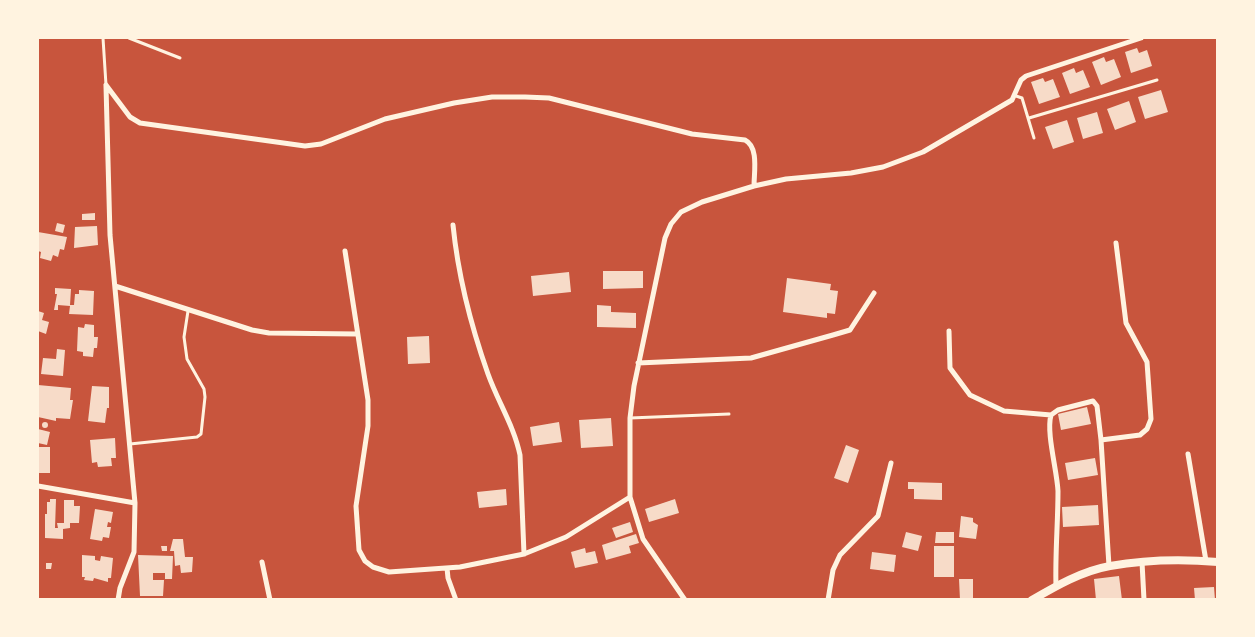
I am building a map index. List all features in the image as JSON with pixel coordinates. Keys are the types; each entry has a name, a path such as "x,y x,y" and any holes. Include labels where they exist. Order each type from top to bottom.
{"street":[{"path":"685,600 643,539 630,497 630,418 638,363 665,238 671,224 681,212 702,202 754,186 786,179 851,173 883,167 932,147 1012,100 1016,96 1021,80 1026,76 1141,38"},
{"path":"106,85 130,117 140,123 306,146 321,144 385,119 454,103 492,97 549,98 692,134 745,140 752,146 754,154 754,186"},
{"path":"106,85 110,235 135,503 134,552 120,588 118,600"},
{"path":"453,225 457,260 484,359 517,440 520,455 524,554"},
{"path":"1101,440 1140,435 1147,429 1151,420 1146,358 1126,323 1116,243"},
{"path":"345,251 368,400 368,426 356,506 359,550 365,561 373,567 389,572 447,568 524,554 566,537 630,497"},
{"path":"115,286 188,311 269,333 357,334"},
{"path":"638,363 751,358 850,330 874,293"},
{"path":"948,331 950,368 970,395 1004,411 1051,414 1058,410 1093,401 1097,406 1109,566"},
{"path":"1051,414 1050,426 1058,491 1055,542 1056,586"},
{"path":"1188,454 1206,561"},
{"path":"828,600 833,570 840,555 878,516 891,463"},
{"path":"38,486 135,503"},
{"path":"262,562 270,600"},
{"path":"1032,600 1056,586 1109,566 1142,562 1218,562"},
{"path":"1142,562 1144,600"},
{"path":"447,568 456,600"}],"lane":[{"path":"102,38 106,85"},
{"path":"129,38 180,58"},
{"path":"1029,118 1156,80"},
{"path":"1016,96 1022,98 1034,138"},
{"path":"129,444 197,438 201,434 205,397 204,389 186,359 184,337 188,311"},
{"path":"630,418 729,414"}],"building":[{"path":"1137,48 1139,53 1147,50 1152,66 1131,73 1125,52"},
{"path":"1104,57 1106,62 1114,59 1121,77 1101,85 1092,62"},
{"path":"1074,68 1076,73 1083,70 1090,87 1070,94 1062,73"},
{"path":"1043,78 1045,82 1053,79 1060,97 1039,104 1031,82"},
{"path":"1161,90 1168,112 1145,119 1138,97"},
{"path":"1129,101 1136,122 1115,130 1107,109"},
{"path":"1097,112 1103,133 1083,139 1077,118"},
{"path":"1067,120 1074,142 1053,149 1045,127"},
{"path":"95,213 95,220 82,220 82,214"},
{"path":"57,223 65,225 63,233 55,231"},
{"path":"97,226 98,245 74,248 75,227"},
{"path":"38,232 67,237 64,250 60,249 58,257 53,255 51,261 40,258"},
{"path":"603,271 643,271 643,288 603,289"},
{"path":"569,272 571,292 533,296 531,276"},
{"path":"787,278 831,284 830,290 838,291 835,314 827,313 827,318 783,312"},
{"path":"55,288 71,289 70,305 74,305 75,294 79,294 79,290 94,291 93,315 69,314 70,306 58,305 58,310 54,310 57,294 55,294"},
{"path":"597,305 611,306 611,312 636,313 636,328 597,327"},
{"path":"38,311 44,313 42,320 49,322 46,334 38,331"},
{"path":"85,324 94,325 94,337 98,337 97,348 94,348 93,357 83,356 83,352 77,351 78,327 84,328"},
{"path":"429,336 430,363 408,364 407,337"},
{"path":"57,349 65,350 63,376 41,374 43,358 56,359"},
{"path":"38,385 71,388 70,400 73,400 70,419 56,418 56,421 38,417"},
{"path":"92,386 109,387 109,408 107,408 105,423 88,421"},
{"path":"1087,407 1091,424 1061,430 1058,414"},
{"path":"611,418 613,446 581,448 579,420"},
{"path":"45,422 48,425 45,428 42,425"},
{"path":"559,422 562,442 533,446 530,427"},
{"path":"38,429 50,432 47,445 38,443"},
{"path":"115,438 116,458 111,458 112,466 98,467 97,462 92,463 90,440"},
{"path":"846,445 859,450 848,483 834,478"},
{"path":"38,447 50,447 50,473 38,473"},
{"path":"1095,458 1098,475 1068,480 1065,463"},
{"path":"908,482 942,483 942,500 914,499 914,489 908,489"},
{"path":"506,489 507,505 479,508 477,492"},
{"path":"50,499 56,499 55,528 58,528 57,523 64,523 64,500 74,500 74,506 80,506 79,523 70,523 70,528 63,529 63,539 45,538 45,514 47,514 47,502 50,502"},
{"path":"675,499 679,513 649,522 645,509"},
{"path":"1098,505 1099,525 1063,527 1062,507"},
{"path":"95,509 113,512 111,523 108,522 107,527 111,527 109,538 103,537 102,541 90,539"},
{"path":"961,516 973,518 973,522 978,525 976,539 959,537"},
{"path":"630,522 633,532 616,538 612,528"},
{"path":"906,532 922,536 918,551 902,547"},
{"path":"936,532 954,532 954,543 935,543"},
{"path":"636,534 639,543 629,546 631,553 606,560 602,545"},
{"path":"173,539 183,539 185,557 193,557 192,572 181,573 180,565 175,566 174,551 170,551"},
{"path":"161,546 167,546 167,551 162,551"},
{"path":"934,546 954,546 954,577 934,577"},
{"path":"585,548 586,553 595,551 598,563 575,568 571,552"},
{"path":"872,552 896,555 894,572 870,569"},
{"path":"82,555 95,556 95,560 100,561 101,556 113,558 111,578 108,578 108,582 94,578 93,581 84,580 85,577 82,577"},
{"path":"138,555 173,556 172,579 165,579 165,573 153,573 153,580 164,580 163,596 140,596"},
{"path":"46,563 52,563 51,569 46,569"},
{"path":"1119,576 1122,600 1096,600 1094,579"},
{"path":"959,579 973,579 973,600 960,600"},
{"path":"1214,587 1215,600 1195,600 1194,588"}]}
